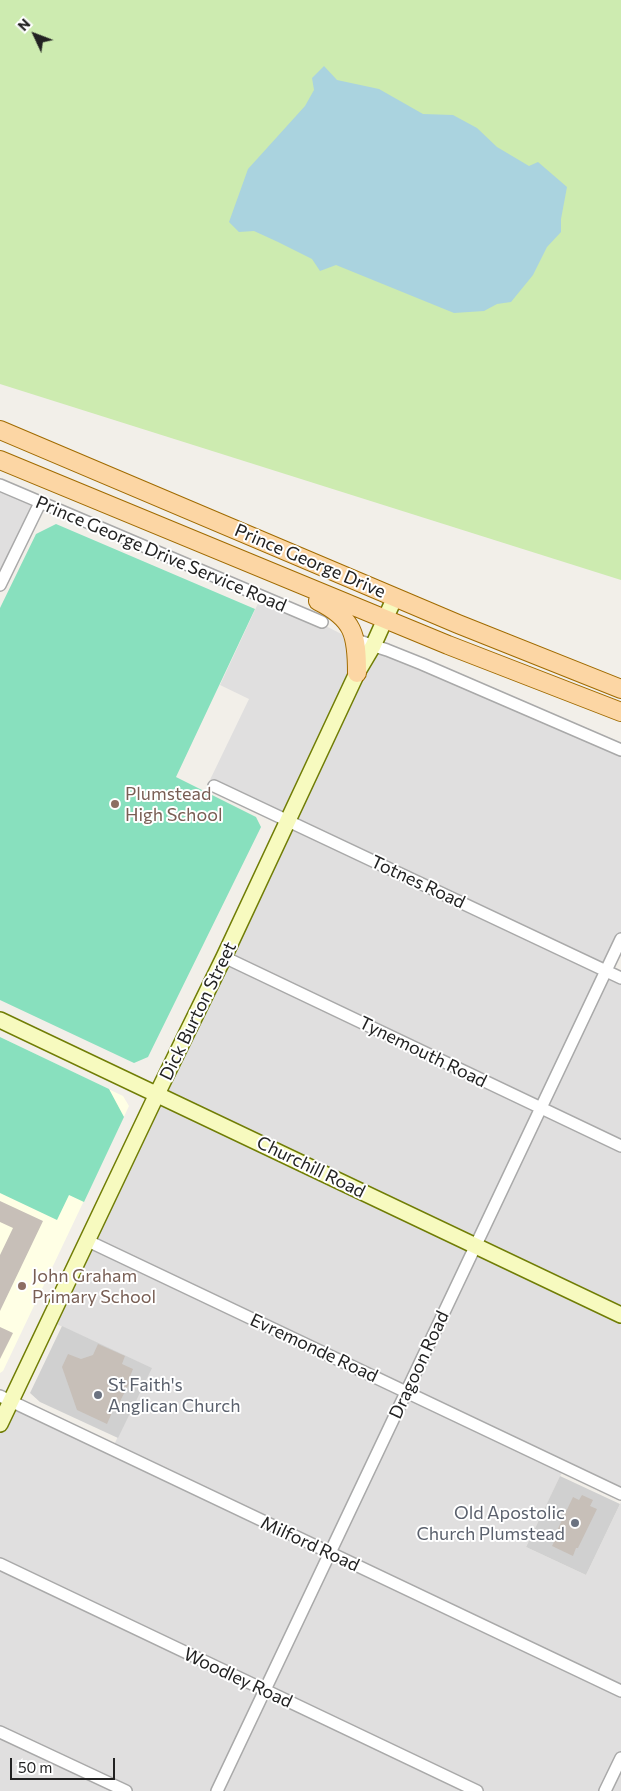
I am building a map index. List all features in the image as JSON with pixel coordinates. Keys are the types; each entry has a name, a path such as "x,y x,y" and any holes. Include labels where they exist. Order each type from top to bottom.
{"main road":[{"name":"Prince George Drive","path":"0,430 395,597 621,689"},
{"name":"Prince George Drive","path":"0,460 385,619 621,712"},
{"path":"231,556 332,608 349,625 356,640 357,673"}],"street":[{"name":"Prince George Drive Service Road","path":"0,486 322,622"},
{"path":"0,586 40,502"},
{"name":"Dick Burton Street","path":"0,1424 6,1398 88,1241 357,673 373,646 395,597"},
{"path":"356,640 422,664 621,750"},
{"name":"Totnes Road","path":"214,786 621,978"},
{"name":"Dragoon Road","path":"216,1791 621,939"},
{"name":"Tynemouth Road","path":"224,957 621,1146"},
{"name":"Churchill Road","path":"0,1020 621,1315"},
{"name":"Evremonde Road","path":"88,1241 621,1494"},
{"name":"Milford Road","path":"6,1398 621,1691"},
{"name":"Woodley Road","path":"0,1564 477,1791"},
{"path":"0,1732 126,1791"},
{"path":"605,1791 621,1758"}],"shaded area":[{"path":"0,486 41,504 0,587"},
{"path":"261,597 355,641 621,750 621,940 606,971 621,979 621,1494 564,1468 526,1547 586,1575 621,1502 621,1791 0,1791 0,1396 112,1449 151,1368 50,1321 288,821 208,784 249,699 220,685"},
{"name":"John Graham Primary School","path":"0,1037 123,1096 129,1106 3,1371 0,1373"},
{"path":"62,1326 152,1368 118,1438 40,1402 30,1393"},
{"path":"560,1476 620,1504 586,1575 526,1547"}],"green space":[{"path":"0,0 621,0 621,580 0,384"},
{"name":"Plumstead High School","path":"56,524 255,609 176,777 256,817 261,827 148,1057 134,1063 0,1000 0,608 36,534"},
{"name":"John Graham Primary School","path":"0,1037 109,1089 124,1117 84,1202 69,1195 57,1220 0,1193"}],"water":[{"path":"324,66 337,80 379,89 423,114 453,115 477,128 497,147 529,166 538,162 567,187 561,219 561,232 547,247 533,275 511,302 497,304 484,311 454,313 336,265 320,271 312,259 254,231 239,232 229,222 248,169 305,106 314,90 312,78"}],"building":[{"path":"0,1201 43,1221 0,1311 0,1255 13,1228 0,1222"},
{"path":"0,1327 13,1333 0,1359"},
{"name":"St Faith's Anglican Church","path":"98,1344 125,1356 122,1364 133,1369 128,1381 130,1382 116,1409 114,1408 107,1424 77,1410 62,1367 68,1354 81,1359 93,1355"},
{"name":"Old Apostolic Church Plumstead","path":"582,1495 593,1500 590,1506 597,1509 573,1556 552,1546 556,1538 554,1537 573,1497 579,1500"}],"place":[{"name":"Plumstead High School","path":"115,804"},
{"name":"John Graham Primary School","path":"22,1286"},
{"name":"St Faith's Anglican Church","path":"98,1395"},
{"name":"Old Apostolic Church Plumstead","path":"575,1523"}]}
